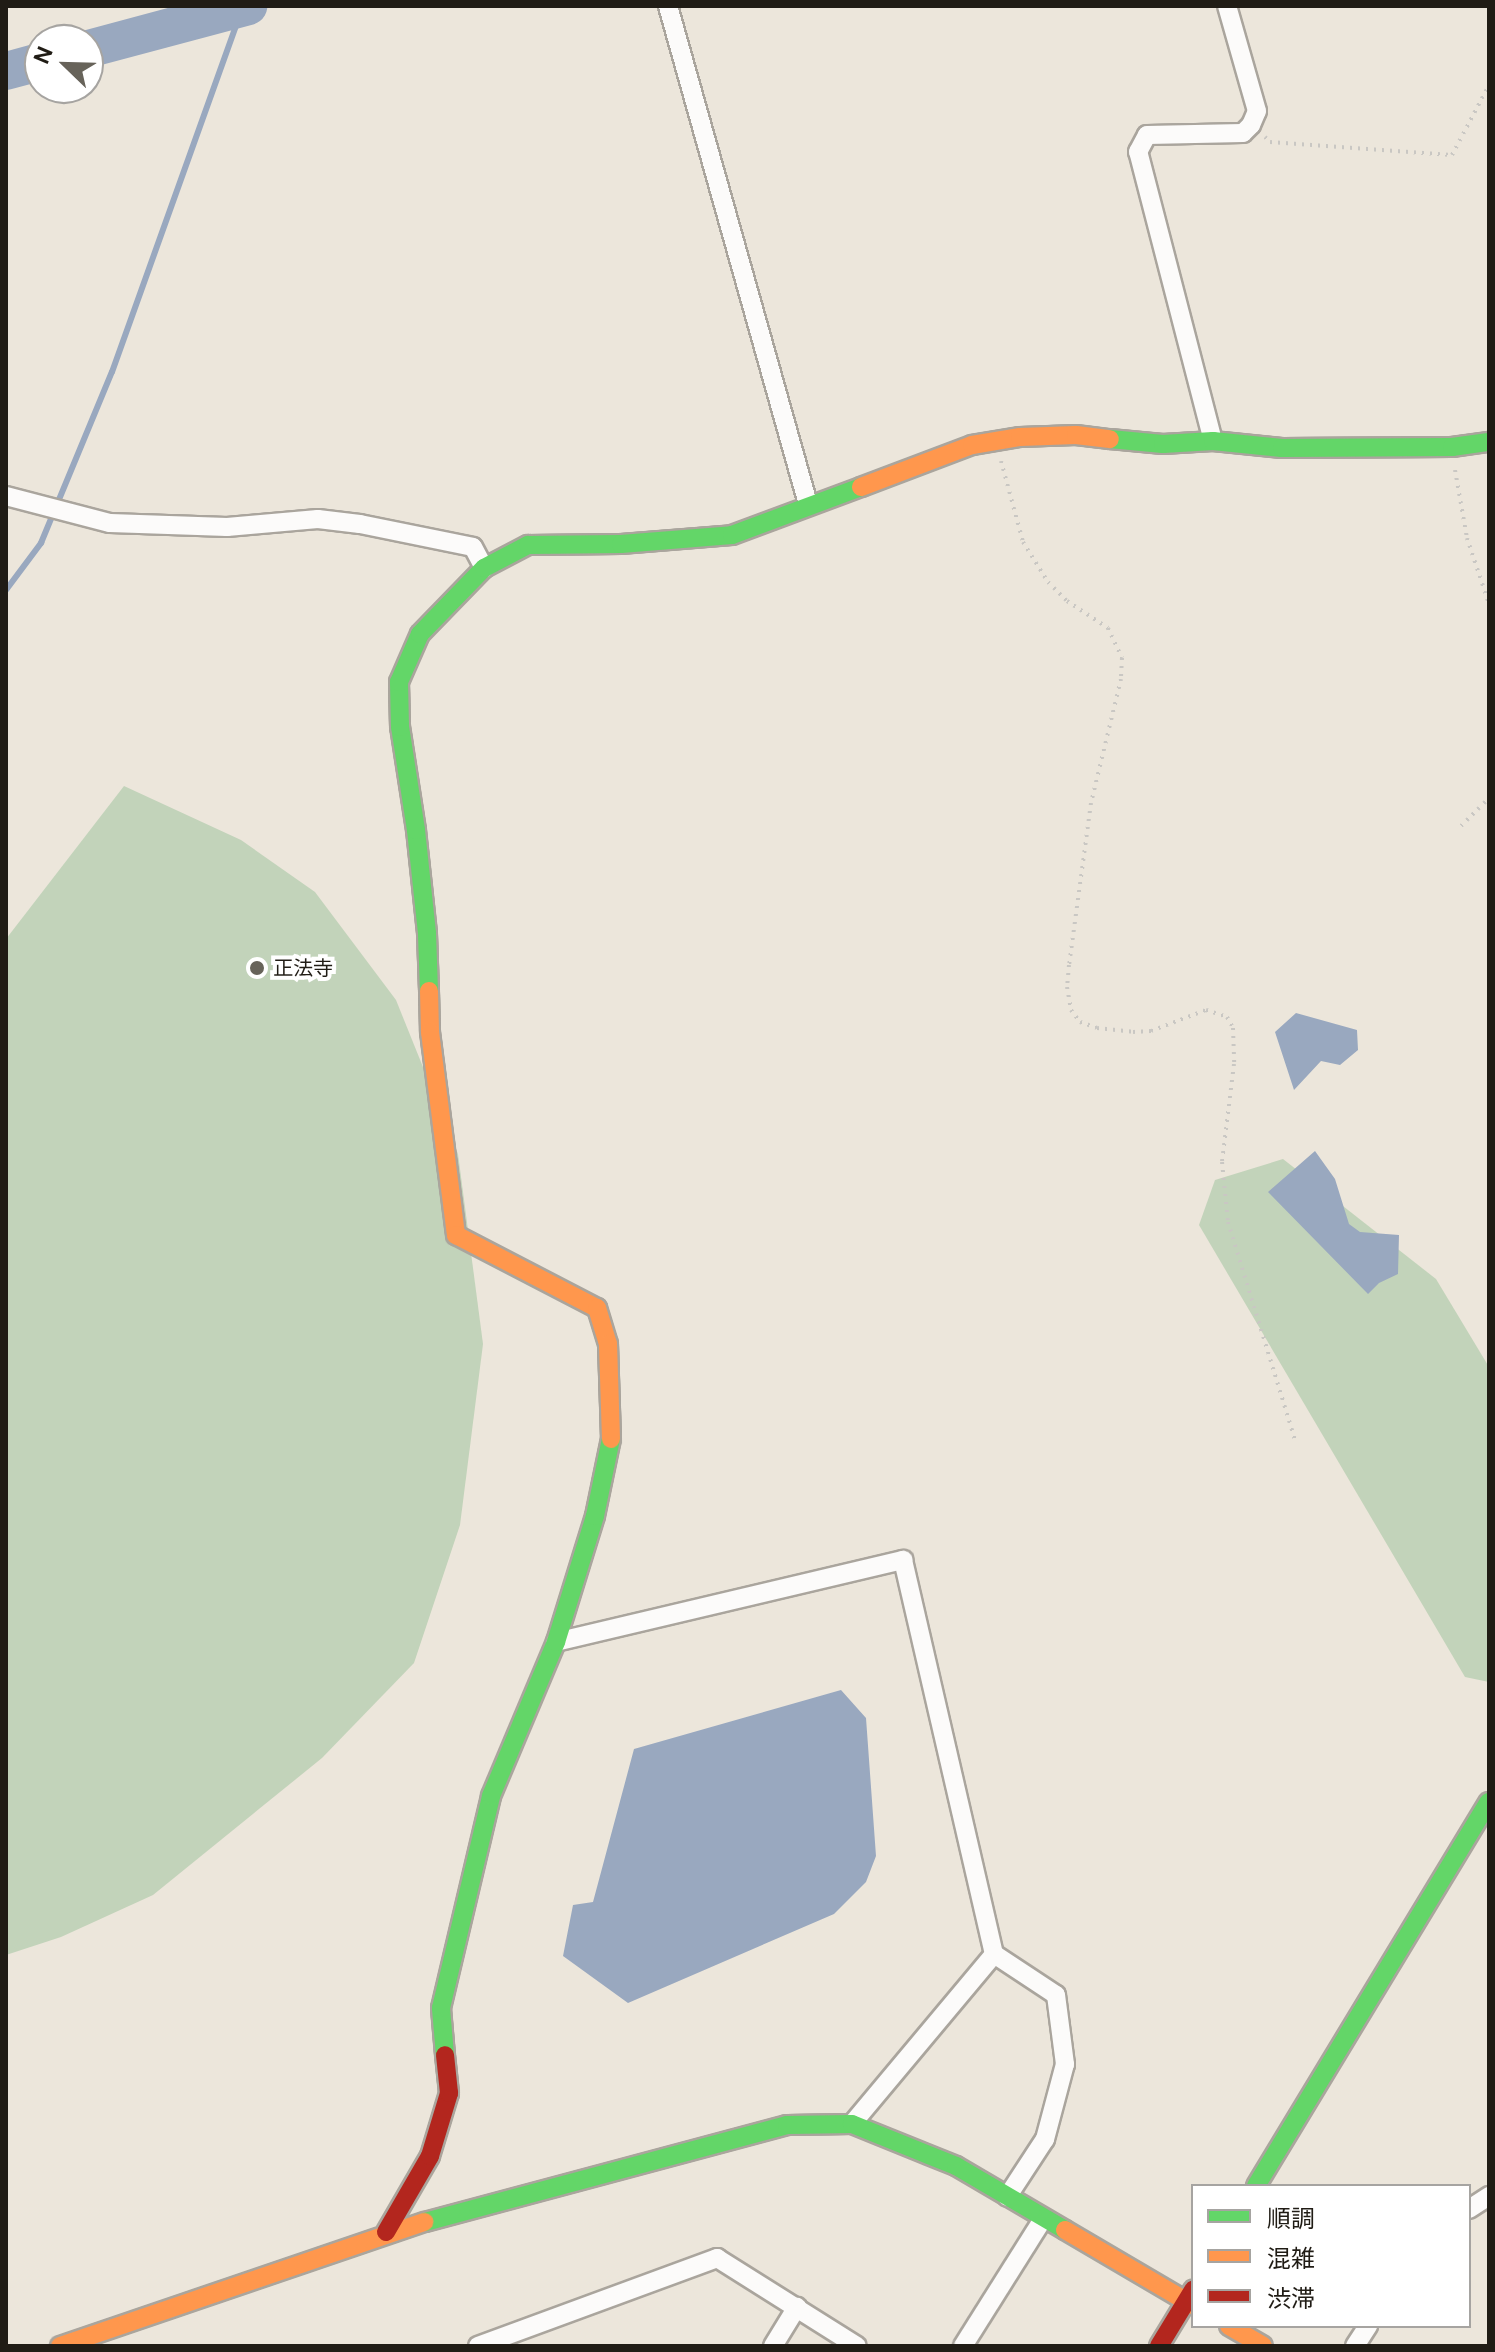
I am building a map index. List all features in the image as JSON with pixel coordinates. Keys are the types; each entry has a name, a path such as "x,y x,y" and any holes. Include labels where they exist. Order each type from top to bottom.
{"street":[{"path":"668,6 808,504"},
{"path":"1213,441 1138,152 1147,135 1243,133 1251,125 1257,111 1227,6"},
{"path":"386,2232 430,2156 449,2093 441,2008 491,1796 556,1642 595,1516 611,1446 608,1344 597,1308 456,1235 430,1032 423,889 400,727 399,682 420,634 484,568 528,545 621,544 732,535 769,524 808,504 972,445 1076,435 1163,444 1213,441 1282,448 1452,447 1489,442"},
{"path":"6,496 110,523 227,527 318,519 360,524 473,547 484,568"},
{"path":"556,1642 903,1560 994,1954 1056,1995 1065,2064 1045,2139 1007,2197"},
{"path":"1257,2184 1489,1802"},
{"path":"852,2124 994,1954"},
{"path":"60,2346 386,2232 787,2125 852,2124 956,2166 1043,2219 1191,2299 1159,2346"},
{"path":"1471,2208 1489,2196"},
{"path":"963,2346 1043,2219"},
{"path":"478,2346 717,2258 857,2346"},
{"path":"773,2346 797,2307"},
{"path":"1232,2328 1263,2346"},
{"path":"1355,2346 1367,2328"}],"path":[{"path":"1251,125 1270,142 1452,155 1489,85"},
{"path":"997,441 1005,486 1023,542 1048,582 1067,601 1108,628 1122,658 1121,679 1091,803 1069,965 1067,987 1071,1010 1080,1022 1097,1028 1133,1032 1151,1031 1206,1010 1227,1017 1233,1028 1234,1064 1222,1162 1228,1222 1296,1443"},
{"path":"1452,447 1467,538 1489,604"},
{"path":"1461,826 1489,798"}],"green space":[{"path":"124,786 241,840 315,892 396,1000 458,1154 483,1344 460,1525 414,1663 322,1758 153,1895 61,1937 6,1955 6,939"},
{"path":"1283,1159 1436,1279 1489,1367 1489,1682 1465,1677 1199,1225 1215,1180"}],"water":[{"path":"1296,1013 1357,1030 1358,1050 1340,1065 1321,1061 1294,1090 1275,1032"},
{"path":"1315,1151 1335,1179 1349,1224 1360,1232 1399,1235 1398,1274 1379,1283 1368,1294 1268,1192"},
{"path":"841,1690 866,1718 876,1856 866,1882 834,1914 628,2003 563,1956 573,1905 593,1902 634,1749"}],"waterway":[{"path":"104,45 248,6"},
{"path":"6,590 41,543 112,372 242,8"},
{"path":"6,71 24,66"}],"traffic: fast":[{"path":"1110,439 1163,444 1213,441 1282,448 1452,447 1489,442"},
{"path":"429,991 427,933 416,830 400,727 399,682 420,634 484,568 528,545 621,544 732,535 861,487"},
{"path":"445,2055 441,2008 491,1796 556,1642 595,1516 611,1439"},
{"path":"1257,2184 1489,1802"},
{"path":"425,2222 787,2125 852,2124 956,2166 1065,2230"}],"traffic: slow":[{"path":"861,487 972,445 1020,437 1076,435 1110,439"},
{"path":"429,991 430,1032 456,1235 597,1308 608,1344 611,1439"},
{"path":"60,2346 425,2222"},
{"path":"1065,2230 1191,2304"},
{"path":"1232,2328 1263,2346"}],"traffic: jam":[{"path":"386,2232 430,2156 449,2093 445,2055"},
{"path":"1159,2346 1191,2293"}],"place":[{"name":"正法寺","path":"257,968"}]}
